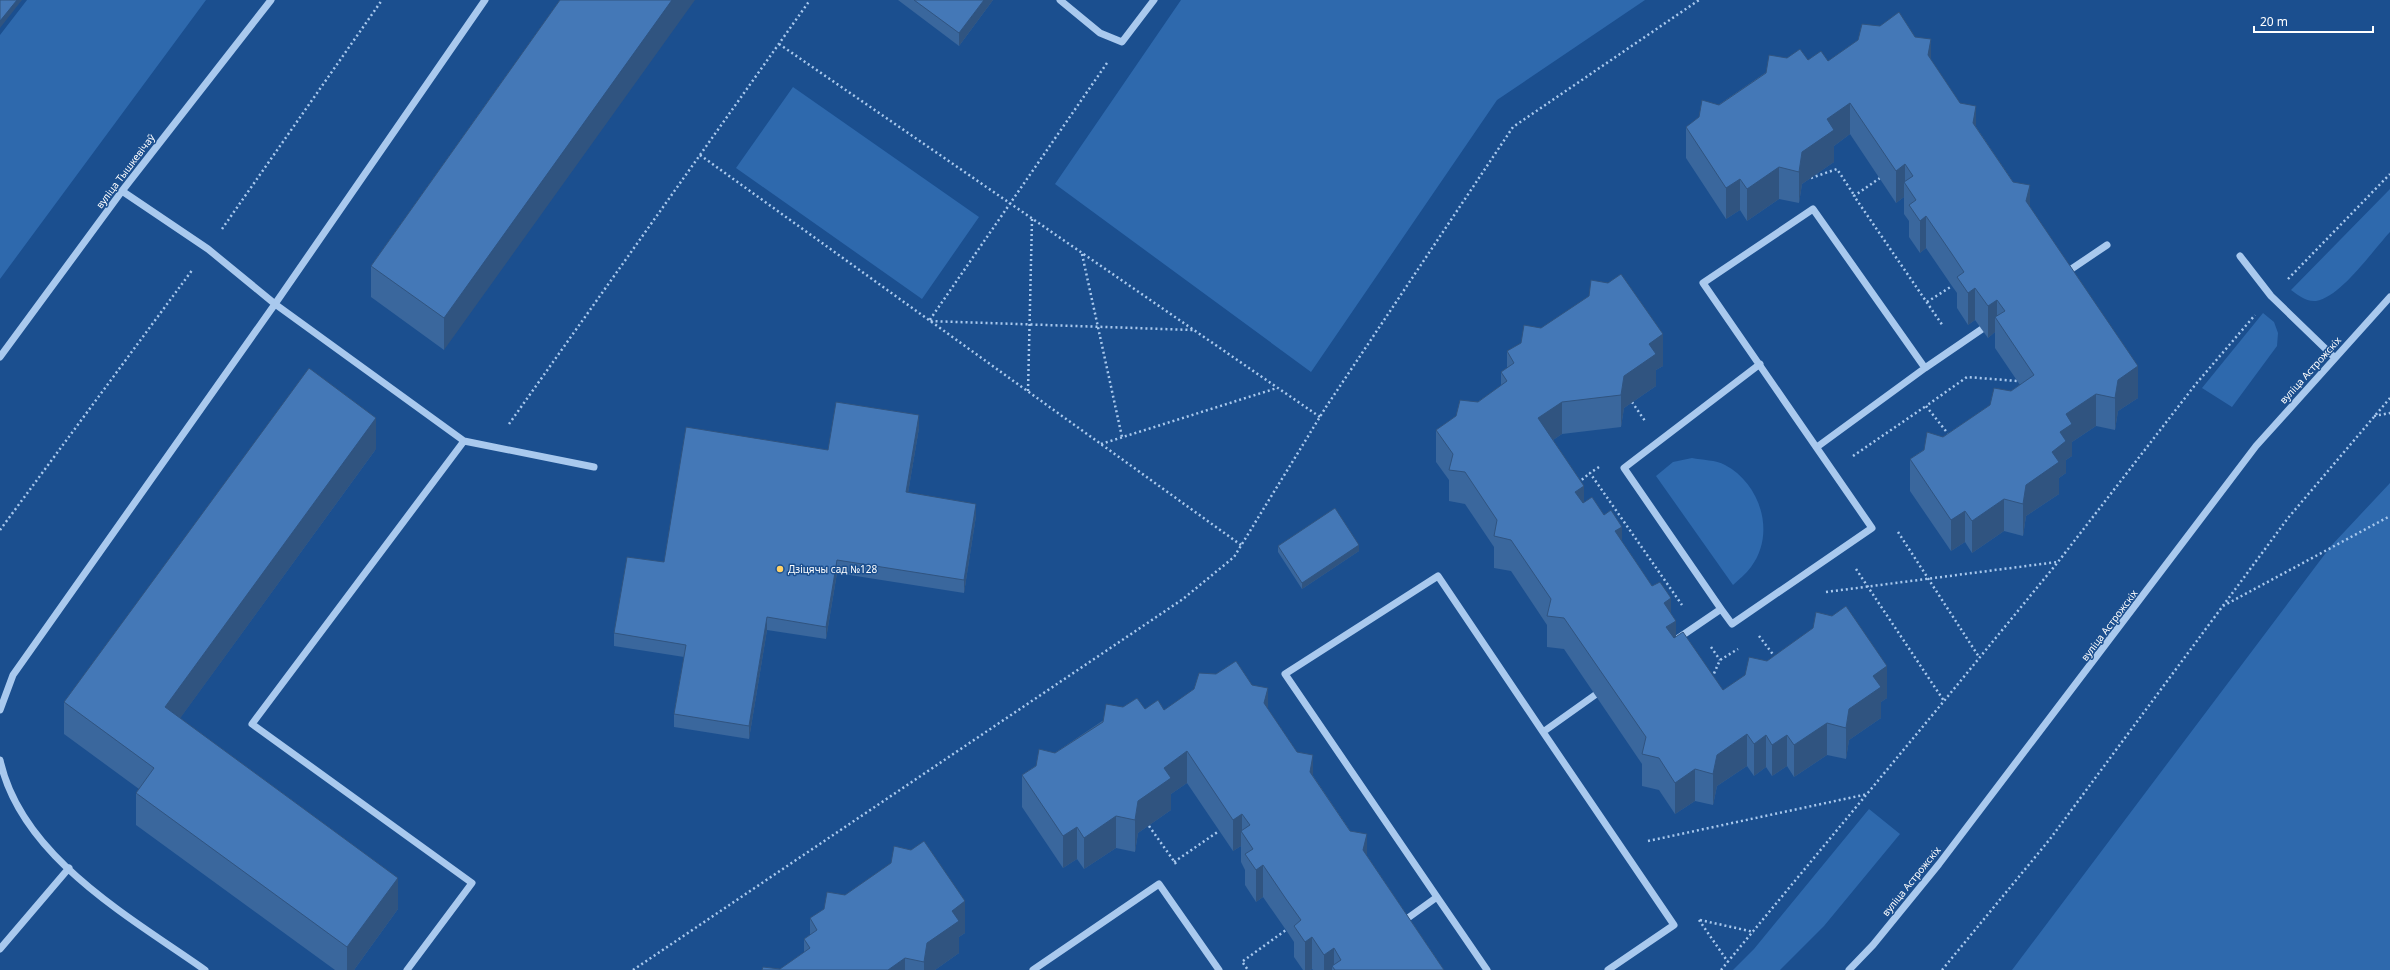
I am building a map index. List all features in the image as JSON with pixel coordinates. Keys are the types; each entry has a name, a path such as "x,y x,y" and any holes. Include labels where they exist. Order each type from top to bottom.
{"street":[{"name":"вуліца Тышкевічаў","path":"0,357 122,191 271,0"},
{"path":"0,710 13,675 275,304 485,0"},
{"path":"1060,0 1100,33 1122,42 1154,0"},
{"path":"122,191 208,249 275,304 464,441 594,467"},
{"path":"1760,364 1624,468 1732,624 1872,528 1760,364 1703,283 1813,209 1925,368"},
{"path":"2057,278 2107,245"},
{"path":"2240,256 2271,296 2334,357"},
{"name":"вуліца Астрожскіх","path":"1849,970 1873,945 1939,864 2256,446 2390,296"},
{"path":"1817,447 1925,368 1982,329"},
{"path":"407,970 472,883 252,724 464,441"},
{"path":"1487,970 1285,674 1438,576 1674,925 1608,970"},
{"path":"1670,644 1721,609"},
{"path":"1543,732 1595,695"},
{"path":"0,760 3,776 15,802 47,850 104,898 205,970"},
{"path":"0,949 69,868"},
{"path":"1033,970 1159,884 1219,970"},
{"path":"1394,927 1437,897"}],"path":[{"path":"493,447 810,0"},
{"path":"633,970 1183,599 1234,557 1320,417 1513,127 1700,0"},
{"path":"930,321 1009,204 1122,42"},
{"path":"779,44 1320,417"},
{"path":"700,155 1241,545"},
{"path":"1811,178 1837,169 1957,347 1967,377"},
{"path":"1721,970 1868,794 2058,562 2195,385 2271,296 2390,174"},
{"path":"1854,196 1880,178"},
{"path":"1028,392 1032,219"},
{"path":"1082,254 1122,437"},
{"path":"1927,302 1952,286"},
{"path":"930,321 1193,330"},
{"path":"1950,436 1926,406 1967,377 2017,381"},
{"path":"1100,444 1277,388"},
{"path":"1942,970 2050,838 2288,518 2373,416 2390,398"},
{"path":"2373,416 2390,413"},
{"path":"1572,487 1590,473"},
{"path":"2222,606 2390,516"},
{"path":"1897,531 1979,657"},
{"path":"1819,592 2058,562"},
{"path":"1852,564 1944,701"},
{"path":"1659,585 1666,581"},
{"path":"1753,640 1760,636 1776,660"},
{"path":"1710,681 1720,660 1740,648"},
{"path":"1646,841 1868,794"},
{"path":"1174,862 1219,831"},
{"path":"1699,920 1754,932"},
{"path":"1243,962 1286,930"}],"shaded area":[{"path":"27,0 206,0 0,279 0,35"},
{"path":"1181,0 1645,0 1497,100 1311,372 1055,184"},
{"path":"793,87 979,217 922,299 736,168"},
{"path":"2390,189 2390,232 2356,272 2336,291 2326,298 2316,301 2299,296 2291,290"},
{"path":"2263,313 2274,322 2278,333 2277,346 2232,407 2202,388"},
{"path":"1692,458 1721,463 1737,473 1748,484 1756,497 1761,511 1763,540 1759,554 1749,570 1733,585 1656,476 1673,462"},
{"path":"2390,483 2390,970 2012,970 2331,546"},
{"path":"1869,809 1900,834 1824,926 1780,970 1733,970 1754,949"}],"building":[{"path":"0,0 17,0 0,21"},
{"path":"560,0 672,0 444,318 371,266"},
{"path":"914,0 984,0 959,33"},
{"path":"1899,12 1915,37 1931,39 1928,55 1960,103 1976,106 1973,123 2013,182 2030,185 2026,201 2138,366 2118,380 2115,398 2096,394 2066,414 2072,424 2060,432 2066,441 2052,452 2059,462 2026,485 2023,504 2004,499 1972,521 1965,511 1951,520 1910,459 1924,450 1927,432 1943,437 1990,405 1994,388 2011,391 2034,375 1995,317 2005,311 1997,300 1988,306 1975,288 1968,293 1957,277 1964,272 1952,254 1926,216 1920,221 1909,205 1916,200 1904,182 1913,176 1905,164 1896,171 1850,103 1827,119 1834,130 1802,152 1799,172 1779,167 1747,189 1740,179 1726,188 1686,127 1699,117 1702,100 1719,105 1766,73 1769,55 1787,58 1800,49 1808,60 1821,51 1828,61 1858,40 1862,24 1880,26"},
{"path":"1621,274 1663,334 1649,344 1656,354 1624,376 1621,395 1562,402 1538,418 1584,486 1575,492 1583,503 1592,497 1604,515 1611,510 1622,527 1615,531 1652,586 1660,582 1671,598 1664,603 1676,621 1666,627 1674,638 1683,632 1723,690 1745,675 1749,657 1767,661 1813,628 1816,612 1832,616 1846,606 1887,666 1873,676 1881,687 1849,709 1846,728 1827,723 1794,745 1787,735 1772,745 1766,735 1754,744 1747,734 1717,755 1713,774 1695,769 1675,783 1659,758 1642,754 1646,737 1564,618 1547,616 1551,599 1511,540 1494,536 1497,520 1465,472 1449,470 1453,454 1436,430 1456,416 1460,400 1478,402 1507,381 1501,372 1514,363 1507,351 1521,343 1524,325 1541,328 1589,296 1591,280 1608,283"},
{"path":"309,368 376,418 165,707 398,878 347,947 136,793 154,768 64,702"},
{"path":"836,402 919,415 906,492 976,504 964,580 837,560 826,627 767,617 749,726 674,714 686,645 614,633 627,557 664,562 686,427 828,450"},
{"path":"1335,508 1359,545 1302,583 1278,546"},
{"path":"1236,661 1252,685 1268,688 1264,703 1297,752 1313,755 1310,772 1350,831 1367,834 1363,850 1444,970 1335,970 1332,966 1341,960 1334,948 1324,955 1312,937 1305,942 1294,926 1301,920 1263,865 1256,870 1245,854 1253,849 1241,831 1250,825 1242,814 1233,820 1187,751 1164,768 1171,778 1138,801 1135,820 1116,816 1084,838 1077,827 1063,836 1022,775 1036,766 1039,749 1055,753 1103,722 1106,704 1123,707 1137,698 1145,709 1158,700 1164,710 1194,689 1199,673 1216,674"},
{"path":"924,841 965,901 952,911 959,921 927,943 924,962 905,958 888,970 762,970 763,967 780,969 810,948 804,939 817,930 810,918 824,909 827,892 845,895 891,863 894,846 911,850"}],"place":[{"name":"Дзіцячы сад №128","path":"780,569"}]}
